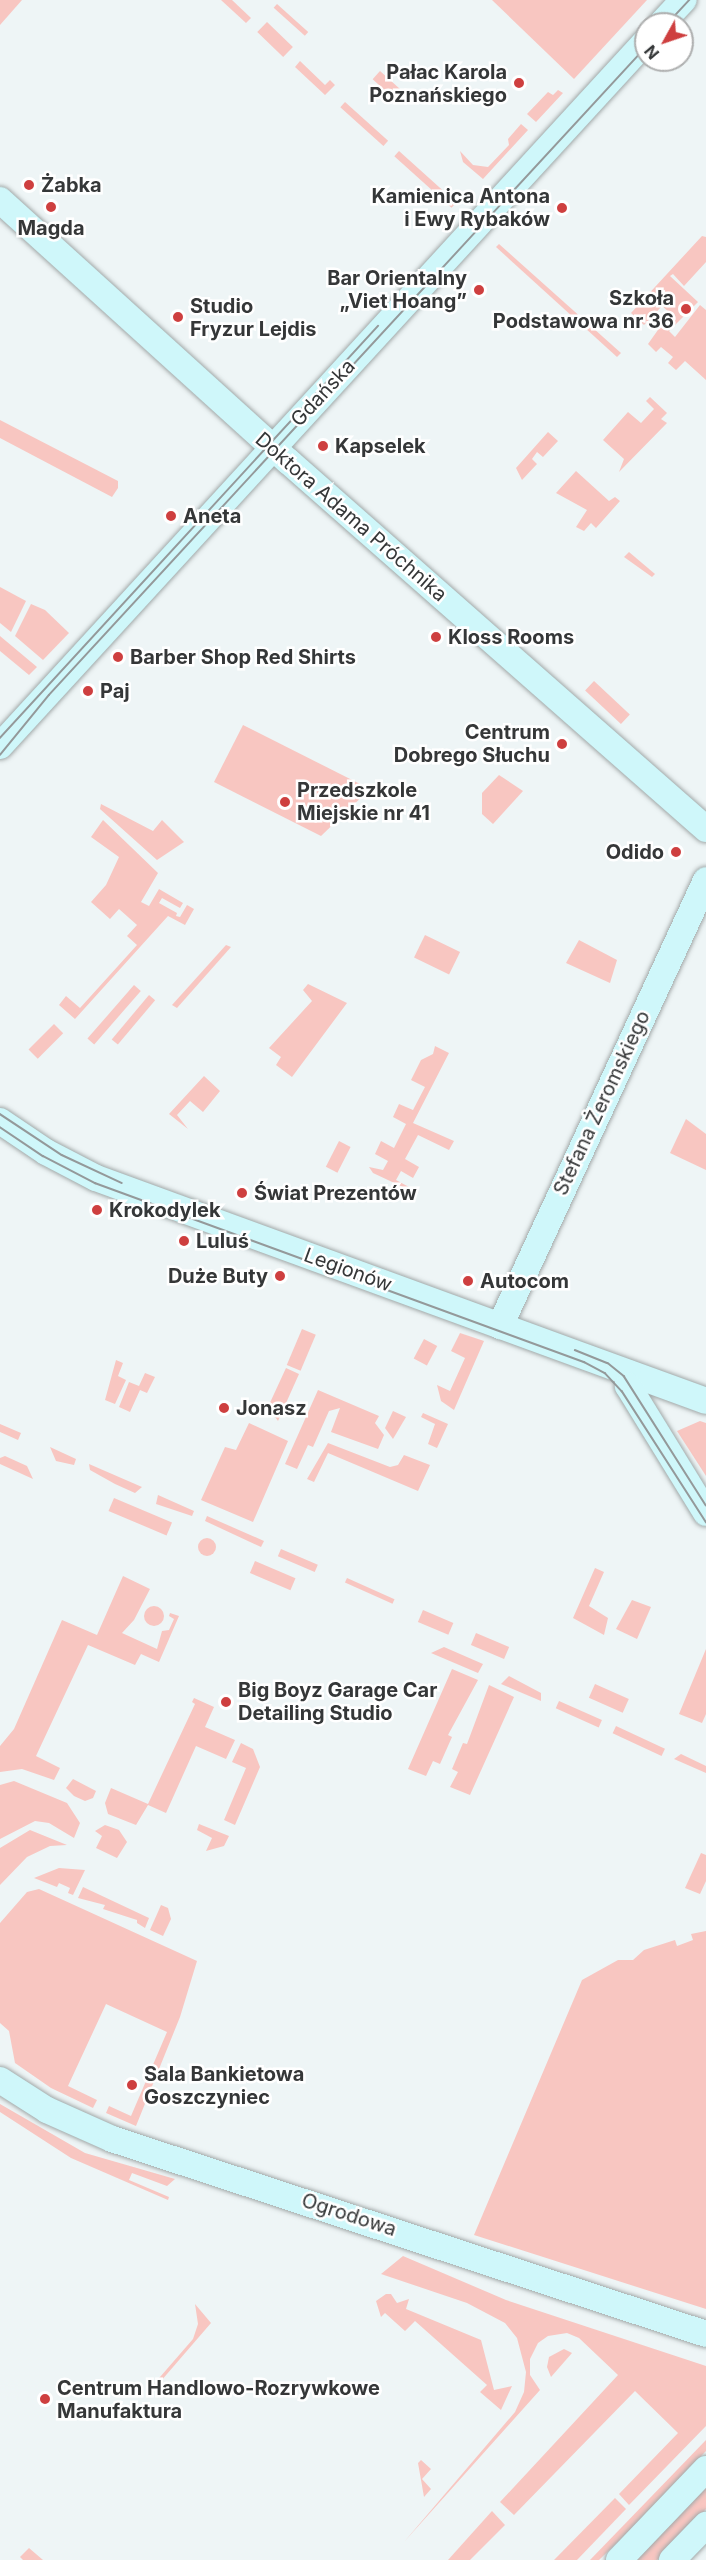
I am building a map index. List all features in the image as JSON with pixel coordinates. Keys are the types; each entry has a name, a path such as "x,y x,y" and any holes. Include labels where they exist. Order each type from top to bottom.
{"street":[{"path":"672,12 683,0"},
{"name":"Gdańska","path":"0,746 634,54"},
{"name":"Doktora Adama Próchnika","path":"0,200 273,448 706,830"},
{"name":"Stefana Żeromskiego","path":"500,1326 706,880"},
{"name":"Legionów","path":"0,1121 46,1152 96,1178 706,1401"},
{"path":"628,1373 628,1386 706,1513"},
{"name":"Ogrodowa","path":"0,2080 47,2110 112,2139 706,2334"},
{"path":"619,2560 706,2469"},
{"path":"672,2560 706,2524"}],"shaded area":[{"path":"0,0 22,0 0,25"},
{"path":"221,0 232,0 251,18 246,23"},
{"path":"492,0 647,0 574,79"},
{"path":"277,4 308,32 305,36 274,8"},
{"path":"267,22 293,47 283,57 257,32"},
{"path":"300,61 325,85 330,80 335,85 325,95 295,67"},
{"path":"380,71 403,92 396,100 373,79"},
{"path":"558,90 563,93 536,122 527,114 548,92 553,95"},
{"path":"345,102 388,141 383,146 340,107"},
{"path":"521,124 528,130 483,179 463,162 460,151 473,165 488,167 509,145 508,139"},
{"path":"399,151 456,203 452,208 394,156"},
{"name":"Szkoła Podstawowa nr 36","path":"702,236 706,237 706,262 684,286 673,274 670,276 698,302 669,331 675,337 700,305 706,310 706,380 685,361 676,370 668,363 673,357 661,347 656,352 648,344 670,313 662,306 644,325 631,313"},
{"path":"499,244 621,353 617,357 496,247"},
{"path":"650,397 667,413 661,419 667,423 619,472 624,459 603,440 628,412 641,423 654,409 646,401"},
{"path":"0,420 118,481 118,488 112,497 0,438"},
{"path":"548,432 558,441 543,457 537,452 532,459 537,464 522,480 516,468"},
{"path":"576,471 609,501 615,497 620,501 596,528 591,523 584,531 576,527 587,510 556,493"},
{"path":"629,552 655,574 652,577 624,557"},
{"path":"0,587 26,601 11,632 0,623"},
{"path":"31,604 45,610 69,633 43,660 15,636"},
{"path":"0,636 37,667 29,675 0,651"},
{"path":"594,681 630,714 621,724 585,691"},
{"path":"243,725 370,789 321,836 214,782"},
{"path":"499,775 523,791 493,824 482,814 482,793"},
{"path":"101,804 153,831 162,820 184,842 157,860 100,809"},
{"path":"103,820 158,873 141,902 149,906 159,889 183,903 180,908 162,898 159,903 177,913 176,916 180,917 187,905 194,909 185,925 168,916 75,1019 59,1005 66,996 80,1008 137,945 127,936 137,925 119,909 110,919 91,902 106,885 119,857 91,837"},
{"path":"425,935 460,952 449,975 414,957"},
{"path":"579,940 617,960 610,983 566,963"},
{"path":"226,945 231,947 177,1008 172,1005"},
{"path":"308,984 347,1003 292,1077 276,1065 281,1057 269,1048 312,1001 303,990"},
{"path":"134,985 141,991 94,1044 87,1039"},
{"path":"149,995 155,1000 118,1045 112,1039"},
{"path":"54,1024 63,1033 38,1059 29,1049"},
{"path":"435,1046 449,1053 413,1123 454,1141 449,1150 418,1135 405,1159 419,1167 413,1178 401,1171 396,1180 409,1187 405,1188 373,1173 369,1167 383,1170 388,1161 375,1154 381,1141 394,1148 406,1124 393,1117 399,1104 413,1110 425,1087 411,1080 421,1060 433,1054"},
{"path":"204,1076 220,1091 203,1112 190,1101 177,1115 188,1129 169,1114"},
{"path":"686,1119 706,1134 706,1170 670,1153"},
{"path":"339,1141 351,1147 337,1173 326,1167"},
{"path":"302,1329 316,1335 301,1371 287,1365"},
{"path":"460,1333 484,1341 454,1410 441,1401 437,1385 450,1391 465,1358 451,1351"},
{"path":"424,1339 437,1346 427,1365 414,1358"},
{"path":"116,1360 123,1363 118,1376 126,1380 115,1404 105,1400"},
{"path":"286,1368 299,1374 278,1421 268,1407"},
{"path":"145,1373 155,1377 147,1393 140,1390 130,1412 119,1407 129,1382 139,1386"},
{"path":"318,1390 379,1416 375,1423 384,1435 378,1449 331,1432 340,1408 329,1411 313,1447 308,1445 297,1469 285,1464"},
{"path":"393,1411 406,1417 393,1439 385,1428"},
{"path":"423,1413 448,1424 437,1448 428,1444 435,1424 421,1417"},
{"path":"700,1421 706,1423 706,1476 677,1431"},
{"path":"249,1423 288,1441 253,1522 201,1500 225,1447 236,1450"},
{"path":"0,1424 21,1433 18,1440 0,1432"},
{"path":"328,1443 390,1467 398,1465 404,1455 430,1465 418,1491 328,1453 314,1482 307,1479"},
{"path":"50,1447 76,1459 74,1465 56,1461"},
{"path":"5,1456 27,1466 33,1479 0,1464 0,1458"},
{"path":"89,1464 142,1487 135,1493 90,1470"},
{"path":"158,1495 194,1511 192,1516 156,1504"},
{"path":"114,1498 172,1523 167,1536 109,1511"},
{"path":"207,1516 264,1541 261,1547 205,1521"},
{"path":"207,1538 213,1541 216,1547 213,1553 207,1556 201,1553 198,1547 201,1541"},
{"path":"281,1549 318,1565 315,1572 278,1556"},
{"path":"255,1561 296,1578 290,1590 250,1573"},
{"path":"595,1568 604,1572 589,1606 608,1618 604,1635 573,1618"},
{"path":"123,1576 150,1589 134,1620 122,1633 157,1649 162,1631 169,1630 174,1619 169,1616 170,1613 179,1616 159,1662 141,1654 135,1665 88,1645 36,1756 60,1768 54,1780 22,1769 0,1772 0,1746 14,1729 62,1620 97,1635"},
{"path":"347,1578 395,1599 392,1604 345,1583"},
{"path":"632,1600 651,1607 637,1639 616,1629"},
{"path":"154,1606 161,1609 164,1616 161,1623 154,1626 147,1623 144,1616 147,1609"},
{"path":"423,1610 453,1623 448,1635 418,1622"},
{"path":"476,1633 509,1647 504,1659 471,1645"},
{"path":"444,1647 483,1664 478,1673 431,1653"},
{"path":"706,1649 706,1714 702,1723 679,1714"},
{"path":"452,1669 478,1680 448,1735 452,1737 440,1764 433,1761 426,1776 408,1769"},
{"path":"509,1676 541,1693 541,1701 501,1684"},
{"path":"595,1684 629,1699 623,1713 589,1698"},
{"path":"489,1685 514,1697 470,1795 450,1787 458,1772 452,1769 463,1743 467,1744"},
{"path":"194,1698 214,1707 205,1727 235,1740 226,1759 196,1746 166,1813 148,1805 136,1825 108,1814 105,1803 111,1788 148,1804 195,1704 192,1702"},
{"path":"559,1701 602,1720 599,1727 556,1708"},
{"path":"616,1726 665,1749 662,1756 613,1733"},
{"path":"241,1743 253,1749 260,1767 235,1825 224,1820 246,1768 232,1762"},
{"path":"681,1754 706,1766 706,1773 674,1759"},
{"path":"73,1779 96,1791 93,1798 85,1801 74,1796 66,1788"},
{"path":"14,1781 67,1803 80,1823 74,1838 49,1823 35,1821 0,1839 0,1785"},
{"path":"199,1824 229,1836 224,1846 206,1851 212,1838 197,1830"},
{"path":"105,1825 119,1830 127,1842 117,1858 96,1848 102,1836 95,1831"},
{"path":"30,1830 67,1845 50,1846 27,1857 0,1885 0,1848"},
{"path":"701,1853 706,1855 706,1881 700,1894 685,1888"},
{"path":"59,1868 85,1870 73,1895 68,1893 70,1888 59,1883 57,1887 34,1878"},
{"path":"83,1887 149,1918 145,1928 137,1923 137,1920 103,1909 105,1905 78,1898"},
{"path":"39,1889 197,1961 180,2017 136,2126 106,2113 109,2106 131,2116 167,2032 106,2004 68,2086 97,2100 93,2108 51,2088 15,2063 9,2031 0,2023 0,1923 27,1892"},
{"path":"161,1905 168,1908 171,1919 163,1936 150,1930"},
{"path":"706,1931 706,2309 474,2235 582,1980 618,1960 633,1960 644,1950 675,1940 677,1946 693,1940 691,1934"},
{"path":"0,2104 85,2153 175,2179 167,2186 132,2173 129,2180 169,2197 168,2200 71,2158 0,2112"},
{"path":"403,2256 506,2300 706,2366 706,2426 629,2505 619,2494 678,2433 635,2391 514,2515 500,2502 618,2375 579,2338 567,2333 548,2336 538,2343 530,2359 530,2375 540,2390 404,2542 515,2412 524,2392 526,2372 517,2338 505,2323 467,2303 381,2274"},
{"path":"386,2294 391,2294 397,2303 409,2299 406,2309 481,2340 494,2390 512,2386 501,2410 480,2392 487,2385 415,2321 405,2331 385,2313 381,2317 376,2301"},
{"path":"195,2304 211,2323 148,2396 147,2392 193,2339 198,2324"},
{"path":"564,2349 572,2353 551,2377 547,2367 549,2357"},
{"path":"706,2440 706,2451 630,2530 599,2560 590,2560"},
{"path":"421,2460 431,2469 422,2479 431,2489 424,2497 418,2463"},
{"path":"706,2484 706,2509 657,2560 634,2560"},
{"path":"615,2498 626,2509 577,2560 554,2560"},
{"path":"492,2511 505,2525 470,2560 448,2560"},
{"path":"29,2548 43,2560 23,2560 20,2557"}],"tram line":[{"path":"678,12 689,0"},
{"path":"0,755 49,695 634,60"},
{"path":"0,738 378,326"},
{"path":"0,1114 62,1155 122,1183"},
{"path":"0,1127 43,1156 95,1183 584,1362 605,1373 622,1391 706,1522"},
{"path":"575,1350 608,1363 624,1376 706,1505"}],"place":[{"name":"Pałac Karola Poznańskiego","path":"519,83"},
{"name":"Żabka","path":"29,185"},
{"name":"Magda","path":"51,207"},
{"name":"Kamienica Antona i Ewy Rybaków","path":"562,208"},
{"name":"Bar Orientalny „Viet Hoang”","path":"479,290"},
{"name":"Szkoła Podstawowa nr 36","path":"686,309"},
{"name":"Studio Fryzur Lejdis","path":"178,317"},
{"name":"Kapselek","path":"323,446"},
{"name":"Aneta","path":"171,516"},
{"name":"Kloss Rooms","path":"436,637"},
{"name":"Barber Shop Red Shirts","path":"118,657"},
{"name":"Paj","path":"88,691"},
{"name":"Centrum Dobrego Słuchu","path":"562,744"},
{"name":"Przedszkole Miejskie nr 41","path":"285,802"},
{"name":"Odido","path":"676,852"},
{"name":"Świat Prezentów","path":"242,1193"},
{"name":"Krokodylek","path":"97,1210"},
{"name":"Luluś","path":"184,1241"},
{"name":"Duże Buty","path":"280,1276"},
{"name":"Autocom","path":"468,1281"},
{"name":"Jonasz","path":"224,1408"},
{"name":"Big Boyz Garage Car Detailing Studio","path":"226,1702"},
{"name":"Sala Bankietowa Goszczyniec","path":"132,2085"},
{"name":"Centrum Handlowo-Rozrywkowe Manufaktura","path":"45,2399"}]}
